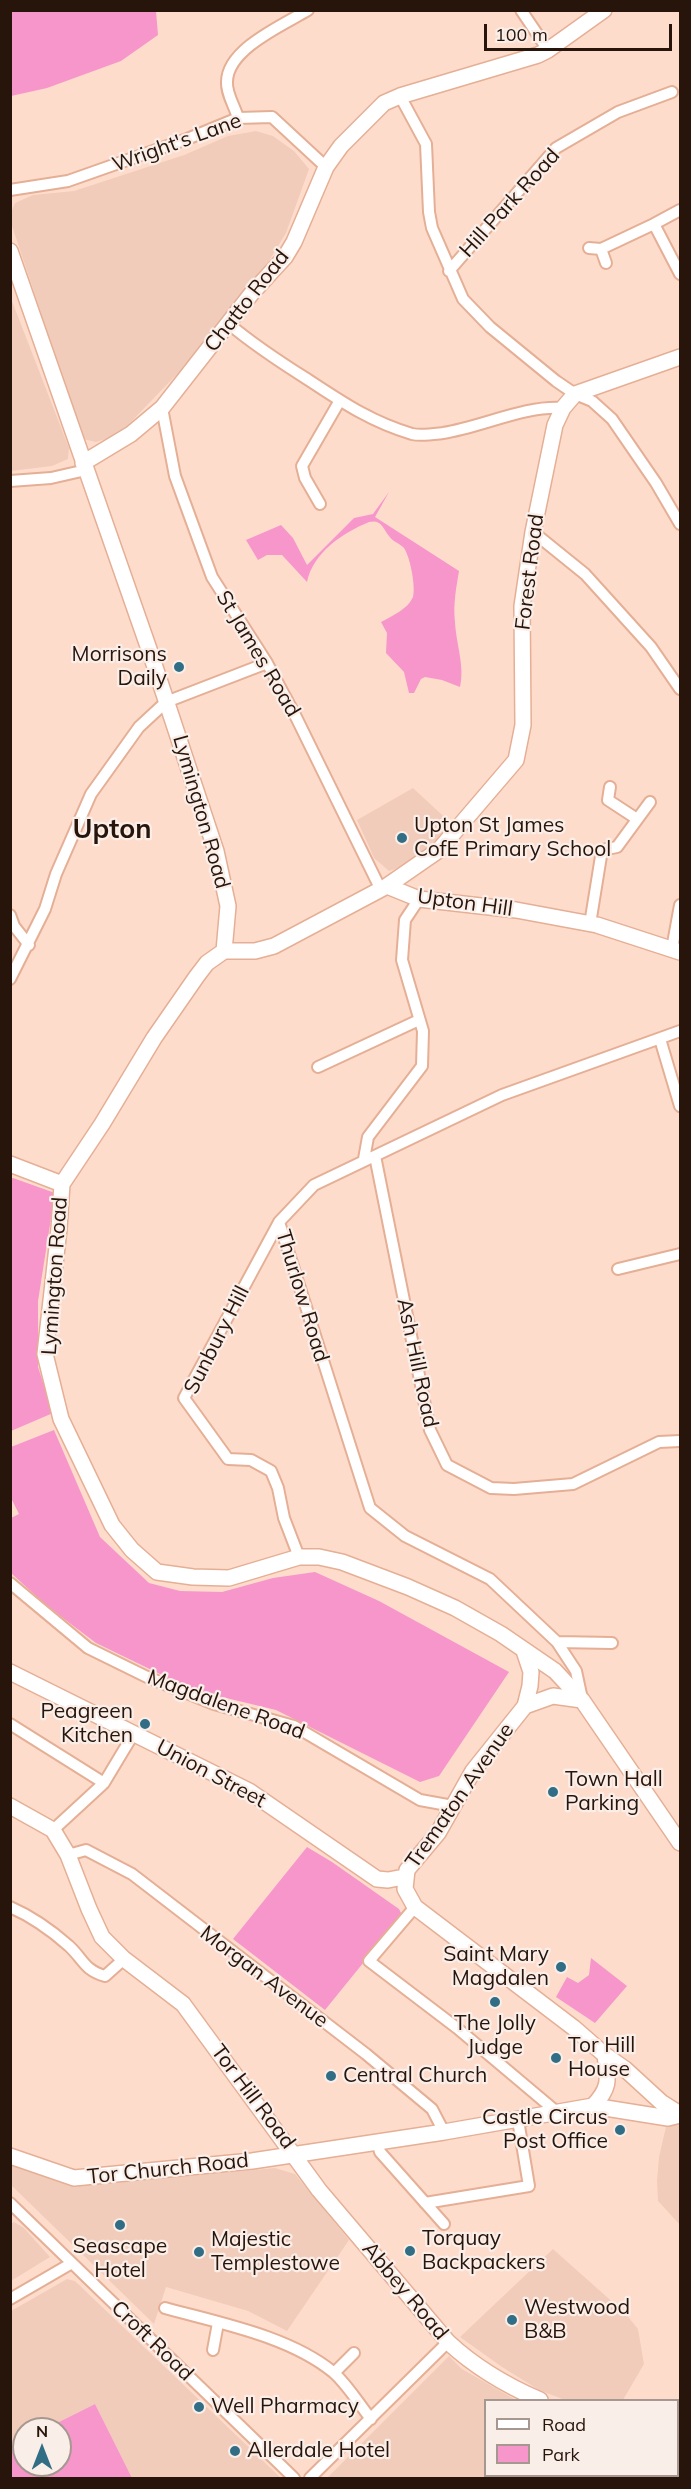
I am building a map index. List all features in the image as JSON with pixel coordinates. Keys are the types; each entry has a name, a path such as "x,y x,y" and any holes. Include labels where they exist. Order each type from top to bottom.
{"street":[{"path":"238,118 226,83 230,65 250,44 308,10"},
{"path":"521,10 548,50"},
{"name":"Chatto Road","path":"85,467 162,408 252,293 285,257 294,242 326,167 341,146 384,103 548,50 604,10"},
{"name":"Hill Park Road","path":"449,271 556,148 618,112 672,92"},
{"path":"400,96 426,144 429,212 432,228 463,299 490,327 556,381 575,394 592,401 612,419 681,524"},
{"name":"Wright's Lane","path":"10,190 68,182 187,140 238,118 272,117 326,167"},
{"path":"589,248 601,249 681,210"},
{"path":"654,224 681,274"},
{"path":"601,249 606,263"},
{"name":"Lymington Road","path":"10,251 216,851 228,906 224,951 207,963 196,976 62,1184 45,1354 61,1419 112,1525 132,1550 157,1572 193,1577 229,1578 299,1557 319,1557 342,1562 455,1608 555,1671 582,1700 681,1843"},
{"path":"229,324 339,402 360,414 414,435 474,427 548,406 563,408"},
{"path":"575,394 681,357"},
{"name":"Forest Road","path":"384,888 439,850 516,760 523,725 522,606 533,532 555,425 563,408 575,394"},
{"path":"320,504 305,478 302,466 339,402"},
{"name":"St James Road","path":"162,408 175,476 212,577 267,663 384,888"},
{"path":"10,481 51,478 85,467"},
{"path":"533,532 585,574 651,647 681,689"},
{"path":"10,979 45,909 56,874 91,794 139,727 166,702 267,663"},
{"path":"610,787 609,801 637,819"},
{"path":"590,924 602,850 617,847 650,802"},
{"path":"224,951 255,951 274,946 384,888"},
{"name":"Upton Hill","path":"384,888 419,899 516,910 590,924 645,939 676,951"},
{"path":"369,1157 369,1137 422,1066 423,1031 402,960 405,920 419,899"},
{"path":"676,951 681,905"},
{"path":"10,915 14,926 29,945"},
{"path":"318,1067 419,1020"},
{"name":"Thurlow Road","path":"582,1700 576,1671 557,1642 490,1579 405,1536 370,1508 279,1221 314,1185 369,1157 502,1095 681,1031"},
{"path":"660,1039 681,1106"},
{"name":"Ash Hill Road","path":"369,1157 430,1430 447,1465 491,1488 514,1490 573,1484 660,1442 681,1441"},
{"path":"10,1164 62,1184"},
{"name":"Sunbury Hill","path":"279,1221 184,1398 228,1460 251,1460 271,1471 278,1488 284,1518 299,1557"},
{"path":"618,1269 681,1254"},
{"name":"Magdalene Road","path":"10,1583 88,1648 147,1677 214,1704 294,1726 420,1800 453,1806"},
{"path":"557,1642 612,1643"},
{"name":"Trematon Avenue","path":"405,1883 407,1870 438,1833 474,1771 525,1706 531,1672 524,1651"},
{"name":"Union Street","path":"10,1672 249,1791 377,1879 405,1883"},
{"name":"Trematon Avenue","path":"525,1706 553,1696 582,1700"},
{"path":"10,1724 104,1783"},
{"path":"53,1830 104,1783 134,1733"},
{"name":"Tor Hill Road","path":"10,1806 53,1830 68,1855 102,1937 124,1959 183,2004 244,2085 292,2155 594,2106 678,2117"},
{"name":"Morgan Avenue","path":"68,1855 86,1850 132,1875 366,2054 432,2109 444,2132"},
{"path":"405,1883 415,1906 574,2028 625,2069 678,2117"},
{"path":"415,1906 369,1961 458,2028 558,2113"},
{"path":"10,1907 35,1918 72,1948 91,1972 105,1976 124,1959"},
{"path":"594,2106 604,2094 608,2080 605,2055"},
{"path":"425,2203 529,2186 518,2120"},
{"path":"377,2141 380,2152 444,2224"},
{"name":"Tor Church Road","path":"10,2156 74,2178 240,2163 292,2155"},
{"name":"Abbey Road","path":"292,2155 448,2342 470,2362 501,2383 538,2399"},
{"name":"Croft Road","path":"13,2210 294,2478"},
{"path":"10,2299 72,2264"},
{"path":"165,2308 258,2333 313,2359 334,2373 371,2419"},
{"path":"213,2350 218,2323"},
{"path":"310,2478 448,2342"},
{"path":"334,2373 354,2353"}],"shaded area":[{"path":"256,131 273,136 294,151 309,169 286,233 250,287 179,372 129,424 112,437 96,442 83,439 11,223 10,215 15,203 33,195 74,191 184,155 228,136"},
{"path":"10,296 69,448 68,459 52,466 11,471"},
{"name":"Upton St James CofE Primary School","path":"413,788 453,825 425,851 389,871 374,858 357,820"},
{"path":"680,2115 680,2225 658,2201 657,2181 659,2157 668,2118"},
{"path":"10,2165 80,2186 275,2168 295,2174 349,2240 287,2331 248,2311 166,2287 154,2324 11,2185"},
{"path":"14,2222 24,2228 50,2257 11,2281 11,2224"},
{"path":"553,2249 626,2314 638,2329 644,2364 624,2399 562,2399 539,2390 460,2337"},
{"path":"67,2279 75,2281 281,2478 132,2478 95,2404 69,2417 12,2417 11,2447 11,2311"},
{"path":"449,2356 462,2369 514,2399 484,2399 484,2477 578,2477 578,2478 327,2478"}],"green space":[{"path":"10,11 156,11 158,35 121,61 47,88 11,96"},
{"path":"389,492 375,517 459,571 454,609 460,655 460,687 425,677 421,679 414,693 409,693 404,672 386,653 387,633 381,622 399,612 411,601 414,586 406,551 379,523 369,522 330,545 315,562 307,582 282,555 267,555 258,560 246,540 281,525 293,538 307,565 354,518 373,514"},
{"path":"13,1178 55,1193 38,1301 38,1367 53,1413 11,1431 10,1179"},
{"path":"54,1430 100,1537 149,1583 180,1591 222,1592 273,1578 315,1572 379,1601 509,1672 439,1776 420,1782 276,1710 193,1690 96,1643 47,1606 11,1573 11,1518 19,1514 11,1498 11,1447"},
{"path":"307,1847 399,1909 402,1915 325,2010 233,1939"},
{"path":"591,1958 627,1986 595,2023 556,1997 567,1977 578,1983 589,1975"},
{"path":"95,2404 132,2478 11,2478 12,2446 12,2477 72,2477 72,2417 69,2417"}],"place":[{"name":"Morrisons Daily","path":"179,667"},
{"name":"Upton St James CofE Primary School","path":"402,838"},
{"name":"Peagreen Kitchen","path":"145,1724"},
{"name":"Town Hall Parking","path":"553,1792"},
{"name":"Saint Mary Magdalen","path":"561,1967"},
{"name":"The Jolly Judge","path":"495,2002"},
{"name":"Tor Hill House","path":"556,2058"},
{"name":"Central Church","path":"331,2076"},
{"name":"Castle Circus Post Office","path":"620,2130"},
{"name":"Seascape Hotel","path":"120,2225"},
{"name":"Torquay Backpackers","path":"410,2251"},
{"name":"Majestic Templestowe","path":"199,2252"},
{"name":"Westwood B&B","path":"512,2320"},
{"name":"Well Pharmacy","path":"199,2407"},
{"name":"Allerdale Hotel","path":"235,2451"}],"district":[{"name":"Upton","path":"112,830"}]}
